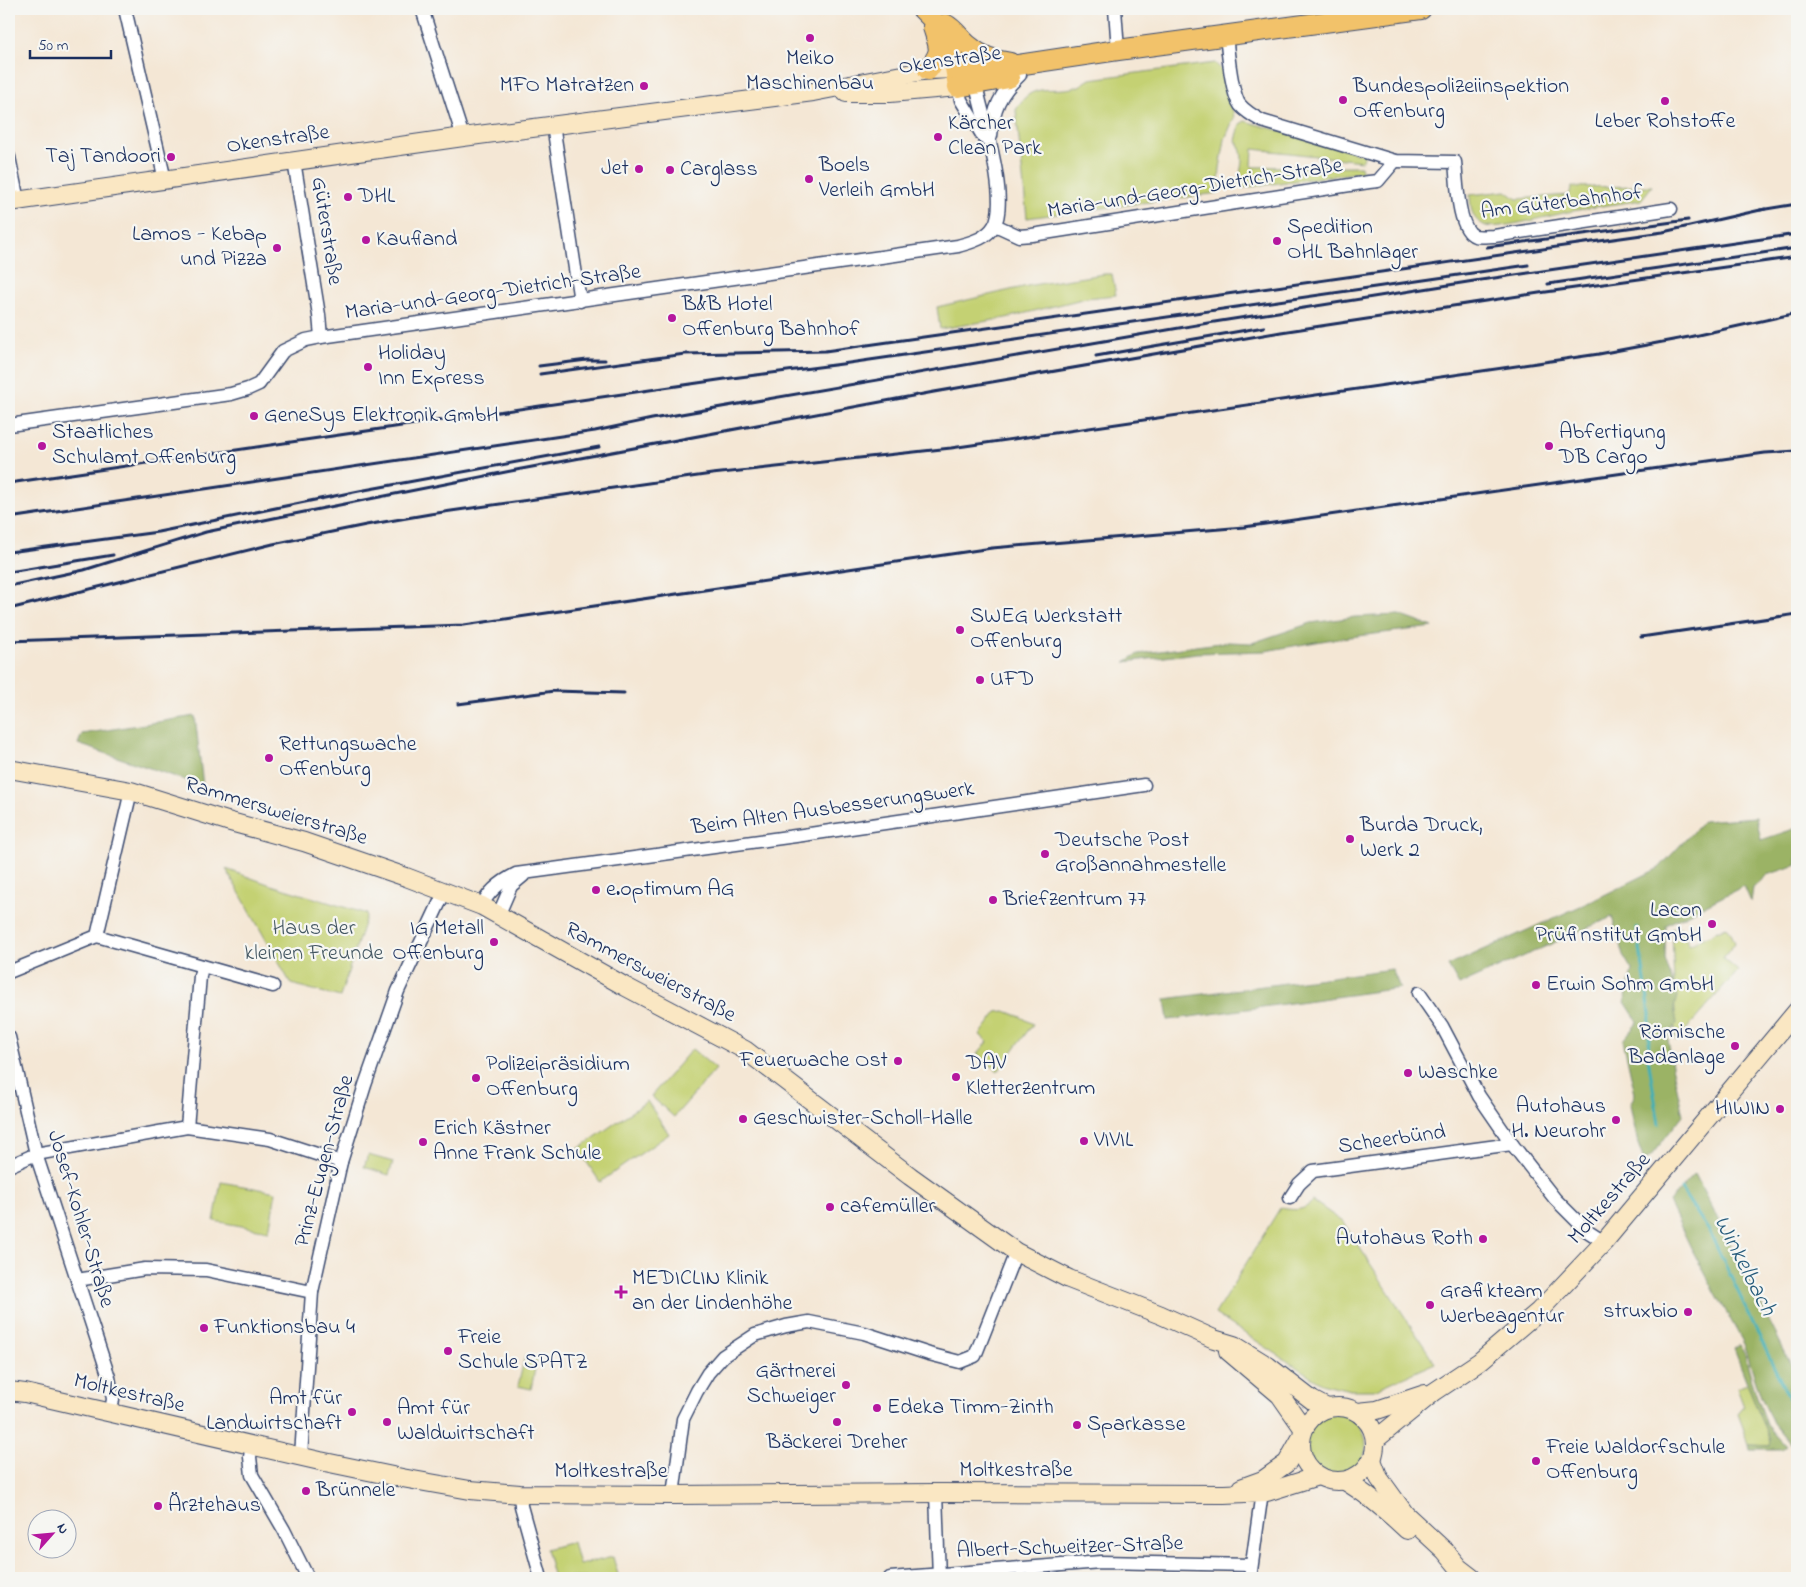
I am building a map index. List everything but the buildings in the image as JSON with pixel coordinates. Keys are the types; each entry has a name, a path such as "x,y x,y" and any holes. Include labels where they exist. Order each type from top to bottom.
{"main road":[{"name":"Okenstraße","path":"966,78 1020,70 1090,54 1421,9"},
{"path":"926,12 950,27 970,48 1020,70"},
{"path":"926,12 940,49 938,57 928,70"},
{"path":"926,12 943,31 966,78"},
{"path":"966,78 970,48"}],"street":[{"path":"125,9 165,180"},
{"path":"422,9 463,137"},
{"path":"1115,9 1118,50"},
{"name":"Am Güterbahnhof","path":"1226,36 1234,92 1239,104 1249,114 1262,121 1395,161 1455,162 1460,213 1467,229 1474,236 1494,236 1671,210"},
{"name":"Okenstraße","path":"13,201 463,137 813,92 928,70 966,78"},
{"path":"990,148 992,121 996,106 1020,70"},
{"path":"966,78 961,100 990,148"},
{"path":"966,78 990,148 997,180 999,205 995,224"},
{"name":"Okenstraße","path":"813,92 890,93 966,78"},
{"path":"554,125 580,301"},
{"path":"9,157 13,201"},
{"name":"Güterstraße","path":"294,161 321,337"},
{"name":"Maria-und-Georg-Dietrich-Straße","path":"9,425 248,390 258,384 284,351 306,340 321,337 958,246 978,240 988,234 995,224 1019,236 1032,236 1378,181 1395,161"},
{"name":"Rammersweierstraße","path":"9,768 131,791 227,821 295,839 445,891 482,906 626,987 745,1050 910,1176 1016,1252 1068,1279 1161,1315 1214,1339 1234,1345 1268,1366 1312,1400 1327,1408"},
{"name":"Beim Alten Ausbesserungswerk","path":"482,906 486,897 502,881 516,874 1144,785"},
{"path":"97,936 131,791"},
{"path":"498,916 511,886 527,872"},
{"name":"Prinz-Eugen-Straße","path":"301,1456 312,1292 341,1162 365,1085 398,991 445,891"},
{"path":"9,972 97,936 273,986"},
{"path":"187,1127 202,966"},
{"path":"1419,993 1442,1026 1479,1096 1512,1144 1555,1199 1588,1231 1604,1242"},
{"name":"Moltkestraße","path":"1375,1440 1434,1392 1479,1362 1539,1311 1604,1242 1797,1012"},
{"name":"Josef-Kohler-Straße","path":"9,1037 36,1154 109,1377 113,1398 111,1412"},
{"path":"9,1166 36,1154 187,1127 270,1139 341,1162"},
{"name":"Scheerbünd","path":"1290,1198 1299,1184 1313,1171 1512,1144"},
{"path":"673,1496 683,1419 696,1391 723,1356 739,1345 763,1333 809,1322 864,1333 960,1362 975,1356 1016,1252"},
{"path":"77,1280 146,1269 206,1270 312,1292"},
{"name":"Rammersweierstraße","path":"1214,1339 1280,1396 1302,1434"},
{"name":"Moltkestraße","path":"9,1391 111,1412 402,1478 460,1489 520,1494 673,1496 936,1493 1224,1494 1267,1492 1318,1476"},
{"name":"Moltkestraße","path":"1358,1412 1377,1410 1434,1392"},
{"path":"1345,1481 1364,1471 1372,1460 1375,1440 1370,1424 1358,1412 1343,1407 1327,1408 1313,1416 1302,1434 1300,1447 1304,1460 1312,1472 1329,1480 1345,1481 1363,1491 1381,1505 1444,1565 1459,1572"},
{"name":"Moltkestraße","path":"1224,1494 1263,1480 1287,1463 1302,1434"},
{"path":"252,1445 250,1457 252,1475 284,1530 308,1578"},
{"path":"1372,1460 1379,1478 1405,1514 1445,1551 1459,1572"},
{"path":"1250,1578 1262,1492"},
{"path":"936,1493 938,1576"},
{"path":"520,1494 521,1506 542,1578"},
{"name":"Albert-Schweitzer-Straße","path":"890,1578 938,1576 1101,1562 1251,1565"}],"green space":[{"path":"1215,63 1223,71 1228,100 1234,118 1225,139 1218,193 1027,218 1016,110 1028,95 1035,91 1067,89 1080,86 1090,79"},
{"path":"1245,121 1365,155 1362,161 1253,149 1252,167 1361,166 1362,172 1242,188 1238,183 1242,156 1236,141 1240,124"},
{"path":"1652,186 1641,200 1582,209 1493,227 1486,226 1477,221 1472,209 1470,195 1506,191 1517,199 1569,195 1572,187"},
{"path":"1112,274 1116,295 1086,298 1006,318 940,329 937,307 1032,285"},
{"path":"1399,615 1433,627 1333,639 1265,651 1197,653 1125,662 1138,654 1228,642 1252,643 1311,623 1355,617"},
{"path":"195,716 203,786 78,744 82,734"},
{"path":"1756,817 1761,840 1797,828 1797,865 1767,875 1753,888 1751,902 1744,886 1666,925 1665,959 1677,996 1674,1007 1677,1023 1668,1039 1683,1115 1650,1157 1644,1161 1638,1144 1630,1105 1635,1094 1623,1040 1638,1022 1625,1002 1632,970 1623,955 1612,917 1459,985 1448,966 1596,899 1659,868 1703,821"},
{"name":"Haus der kleinen Freunde","path":"226,869 271,885 367,914 340,997 291,984"},
{"path":"1680,927 1689,945 1726,927 1735,943 1723,958 1738,971 1676,1041 1672,929"},
{"path":"1392,969 1400,988 1168,1020 1165,999"},
{"path":"1005,1011 1033,1024 998,1071 977,1054 988,1042 980,1035 997,1012"},
{"path":"692,1049 716,1069 674,1117 651,1096"},
{"path":"647,1101 669,1134 600,1182 578,1149"},
{"path":"368,1155 393,1162 389,1175 364,1167"},
{"path":"1695,1174 1797,1376 1797,1448 1794,1448 1773,1423 1761,1397 1744,1344 1691,1248 1669,1202"},
{"path":"221,1182 276,1192 269,1231 214,1221"},
{"path":"1313,1201 1343,1222 1435,1363 1374,1390 1350,1390 1321,1383 1215,1314 1280,1208 1302,1209"},
{"path":"1740,1345 1744,1351 1767,1425 1786,1446 1782,1449 1750,1449 1749,1444 1770,1445 1771,1440 1734,1349"},
{"path":"525,1356 537,1359 531,1389 518,1386"},
{"path":"1747,1384 1765,1425 1771,1445 1749,1444 1738,1414 1744,1407 1737,1388"},
{"path":"1335,1414 1347,1416 1357,1423 1364,1433 1366,1445 1364,1457 1357,1467 1347,1474 1335,1476 1323,1474 1313,1467 1306,1457 1304,1445 1306,1433 1313,1423 1323,1416"},
{"path":"573,1542 579,1565 613,1557 619,1578 554,1578 546,1549"}],"waterway":[{"name":"Winkelbach","path":"1637,928 1650,1014 1648,1058 1659,1124"},
{"name":"Winkelbach","path":"1681,1189 1709,1231 1797,1415"}],"railway":[{"path":"1760,210 1797,204"},
{"path":"540,374 685,354 825,351 1663,232 1765,209"},
{"path":"1487,247 1688,220"},
{"path":"9,518 595,431 652,419 1208,323 1474,281 1797,234"},
{"path":"1548,284 1797,248"},
{"path":"9,586 84,570 206,532 516,470 934,392 1281,332 1797,257"},
{"path":"9,483 1528,265"},
{"path":"9,609 273,544 430,514 712,474 951,448 1599,354 1689,337 1797,313"},
{"path":"1096,356 1264,327"},
{"path":"539,366 587,360 605,360"},
{"path":"9,552 158,532 359,491 599,447"},
{"path":"9,641 464,625 992,548 1244,527 1765,453 1797,451"},
{"path":"9,572 113,555"},
{"path":"1641,637 1797,614"},
{"path":"458,704 554,691 624,693"}],"place":[{"name":"Meiko Maschinenbau","path":"810,38"},
{"name":"MFO Matratzen","path":"644,86"},
{"name":"Bundespolizeiinspektion Offenburg","path":"1343,100"},
{"name":"Leber Rohstoffe","path":"1665,101"},
{"name":"Kärcher Clean Park","path":"938,137"},
{"name":"Taj Tandoori","path":"171,157"},
{"name":"Jet","path":"639,169"},
{"name":"Carglass","path":"670,170"},
{"name":"Boels Verleih GmbH","path":"809,179"},
{"name":"DHL","path":"348,197"},
{"name":"Kaufland","path":"366,240"},
{"name":"Spedition OHL Bahnlager","path":"1277,241"},
{"name":"Lamos - Kebap und Pizza","path":"277,248"},
{"name":"B&B Hotel Offenburg Bahnhof","path":"672,318"},
{"name":"Holiday Inn Express","path":"368,367"},
{"name":"GeneSys Elektronik GmbH","path":"254,416"},
{"name":"Staatliches Schulamt Offenburg","path":"42,446"},
{"name":"Abfertigung DB Cargo","path":"1549,446"},
{"name":"SWEG Werkstatt Offenburg","path":"960,630"},
{"name":"UFD","path":"980,680"},
{"name":"Rettungswache Offenburg","path":"269,758"},
{"name":"Burda Druck, Werk 2","path":"1350,839"},
{"name":"Deutsche Post Großannahmestelle","path":"1045,854"},
{"name":"e.optimum AG","path":"596,890"},
{"name":"Briefzentrum 77","path":"993,900"},
{"name":"Lacon Prüfinstitut GmbH","path":"1712,924"},
{"name":"IG Metall Offenburg","path":"494,942"},
{"name":"Erwin Sohm GmbH","path":"1536,985"},
{"name":"Römische Badanlage","path":"1735,1046"},
{"name":"Feuerwache Ost","path":"898,1061"},
{"name":"Waschke","path":"1408,1073"},
{"name":"DAV Kletterzentrum","path":"956,1077"},
{"name":"Polizeipräsidium Offenburg","path":"476,1078"},
{"name":"HIWIN","path":"1780,1109"},
{"name":"Geschwister-Scholl-Halle","path":"743,1119"},
{"name":"Autohaus H. Neurohr","path":"1616,1120"},
{"name":"VIVIL","path":"1084,1141"},
{"name":"Erich Kästner Anne Frank Schule","path":"423,1142"},
{"name":"cafemüller","path":"830,1207"},
{"name":"Autohaus Roth","path":"1483,1239"},
{"name":"MEDICLIN Klinik an der Lindenhöhe","path":"621,1292"},
{"name":"Grafikteam Werbeagentur","path":"1430,1305"},
{"name":"struxbio","path":"1688,1312"},
{"name":"Funktionsbau 4","path":"204,1328"},
{"name":"Freie Schule SPATZ","path":"448,1351"},
{"name":"Gärtnerei Schweiger","path":"846,1385"},
{"name":"Edeka Timm-Zinth","path":"877,1408"},
{"name":"Amt für Landwirtschaft","path":"352,1412"},
{"name":"Amt für Waldwirtschaft","path":"387,1422"},
{"name":"Bäckerei Dreher","path":"837,1422"},
{"name":"Sparkasse","path":"1077,1425"},
{"name":"Freie Waldorfschule Offenburg","path":"1536,1461"},
{"name":"Brünnele","path":"306,1491"},
{"name":"Ärztehaus","path":"158,1506"}]}
